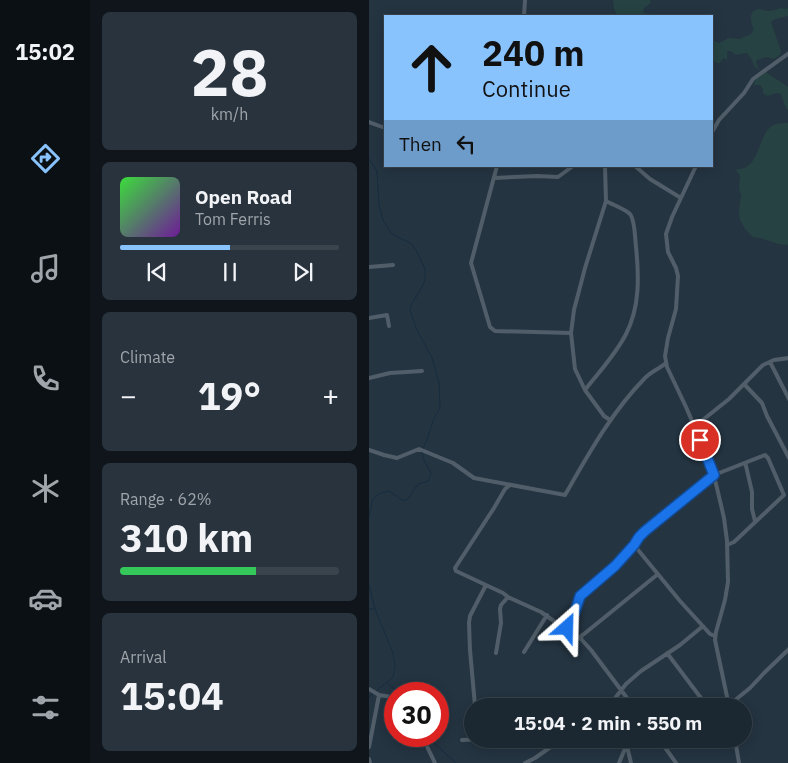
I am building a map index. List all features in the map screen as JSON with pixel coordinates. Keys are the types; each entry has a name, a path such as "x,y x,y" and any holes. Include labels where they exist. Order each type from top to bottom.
{"street":[{"path":"523,15 525,0"},
{"path":"713,130 719,120 743,94 753,79 788,53"},
{"path":"369,122 384,128"},
{"path":"497,167 471,263 490,327 495,331 571,333"},
{"path":"494,178 558,177 572,167"},
{"path":"605,167 606,201 585,268 574,310 571,333 575,369 585,390 604,416 610,420"},
{"path":"636,167 650,180 681,198"},
{"path":"696,167 669,224 666,236 668,252 677,268 678,276 676,309 665,356 714,475 723,511 727,544 728,582 715,636 726,698"},
{"path":"585,390 614,353 626,334 637,299 638,270 632,220 628,213 606,201"},
{"path":"369,267 393,264"},
{"path":"369,318 387,315 389,326"},
{"path":"695,427 726,402 760,367 777,359 788,358"},
{"path":"369,450 397,458 419,449 453,463 474,478 565,496 610,420 644,378 666,362"},
{"path":"770,362 788,399"},
{"path":"369,378 390,373 422,371"},
{"path":"744,384 762,403 788,458"},
{"path":"567,627 575,612 580,596 612,568 645,531 714,475 764,455 768,458 785,494 734,542 727,544"},
{"path":"745,462 752,492 752,509 755,521"},
{"path":"510,485 505,489 455,568 456,571 547,615 558,624 567,627 568,631 581,639 591,650 627,698"},
{"path":"634,545 710,634 715,636"},
{"path":"581,639 581,636 658,574"},
{"path":"474,698 469,622 470,616 486,585"},
{"path":"496,653 501,622 500,609 507,597"},
{"path":"524,652 547,615"},
{"path":"615,698 637,674 703,626"},
{"path":"738,698 788,649"},
{"path":"667,653 701,698"},
{"path":"369,747 374,692"},
{"path":"427,747 435,763"},
{"path":"525,763 549,748"},
{"path":"619,763 626,748"},
{"path":"628,748 631,763"},
{"path":"665,748 675,763"},
{"path":"736,748 739,763"},
{"path":"369,759 370,763"}],"green space":[{"path":"613,0 650,0 651,3 644,8 643,12 652,15 617,15 614,9"},
{"path":"788,8 788,16 771,22 781,51 780,55 774,59 766,57 757,60 756,63 760,71 754,66 747,53 737,55 727,51 727,60 723,58 720,63 713,62 713,40 719,43 729,38 739,39 751,34 754,30 751,21 753,12 759,9"},
{"path":"764,72 788,87 788,110 781,94 777,93 767,96 763,93 760,85 754,85 755,80"},
{"path":"788,123 788,245 753,237 745,229 740,220 740,176 736,170 745,168 751,163 765,133 770,127 776,124"}],"waterway":[{"path":"369,159 377,171 379,205 383,220 392,234 412,244 425,269 425,280 410,310 416,328 432,358 439,382 440,408 434,418 422,451 423,458 431,473 428,481 418,484 407,500 402,500 389,491 379,494 372,502 369,516"},
{"path":"369,585 375,609 393,653 395,667 393,677 369,697"},
{"path":"369,609 375,609"},
{"path":"438,747 456,763"}],"route":[{"path":"567,628 580,596 615,566 645,531 714,475 700,440"}]}
